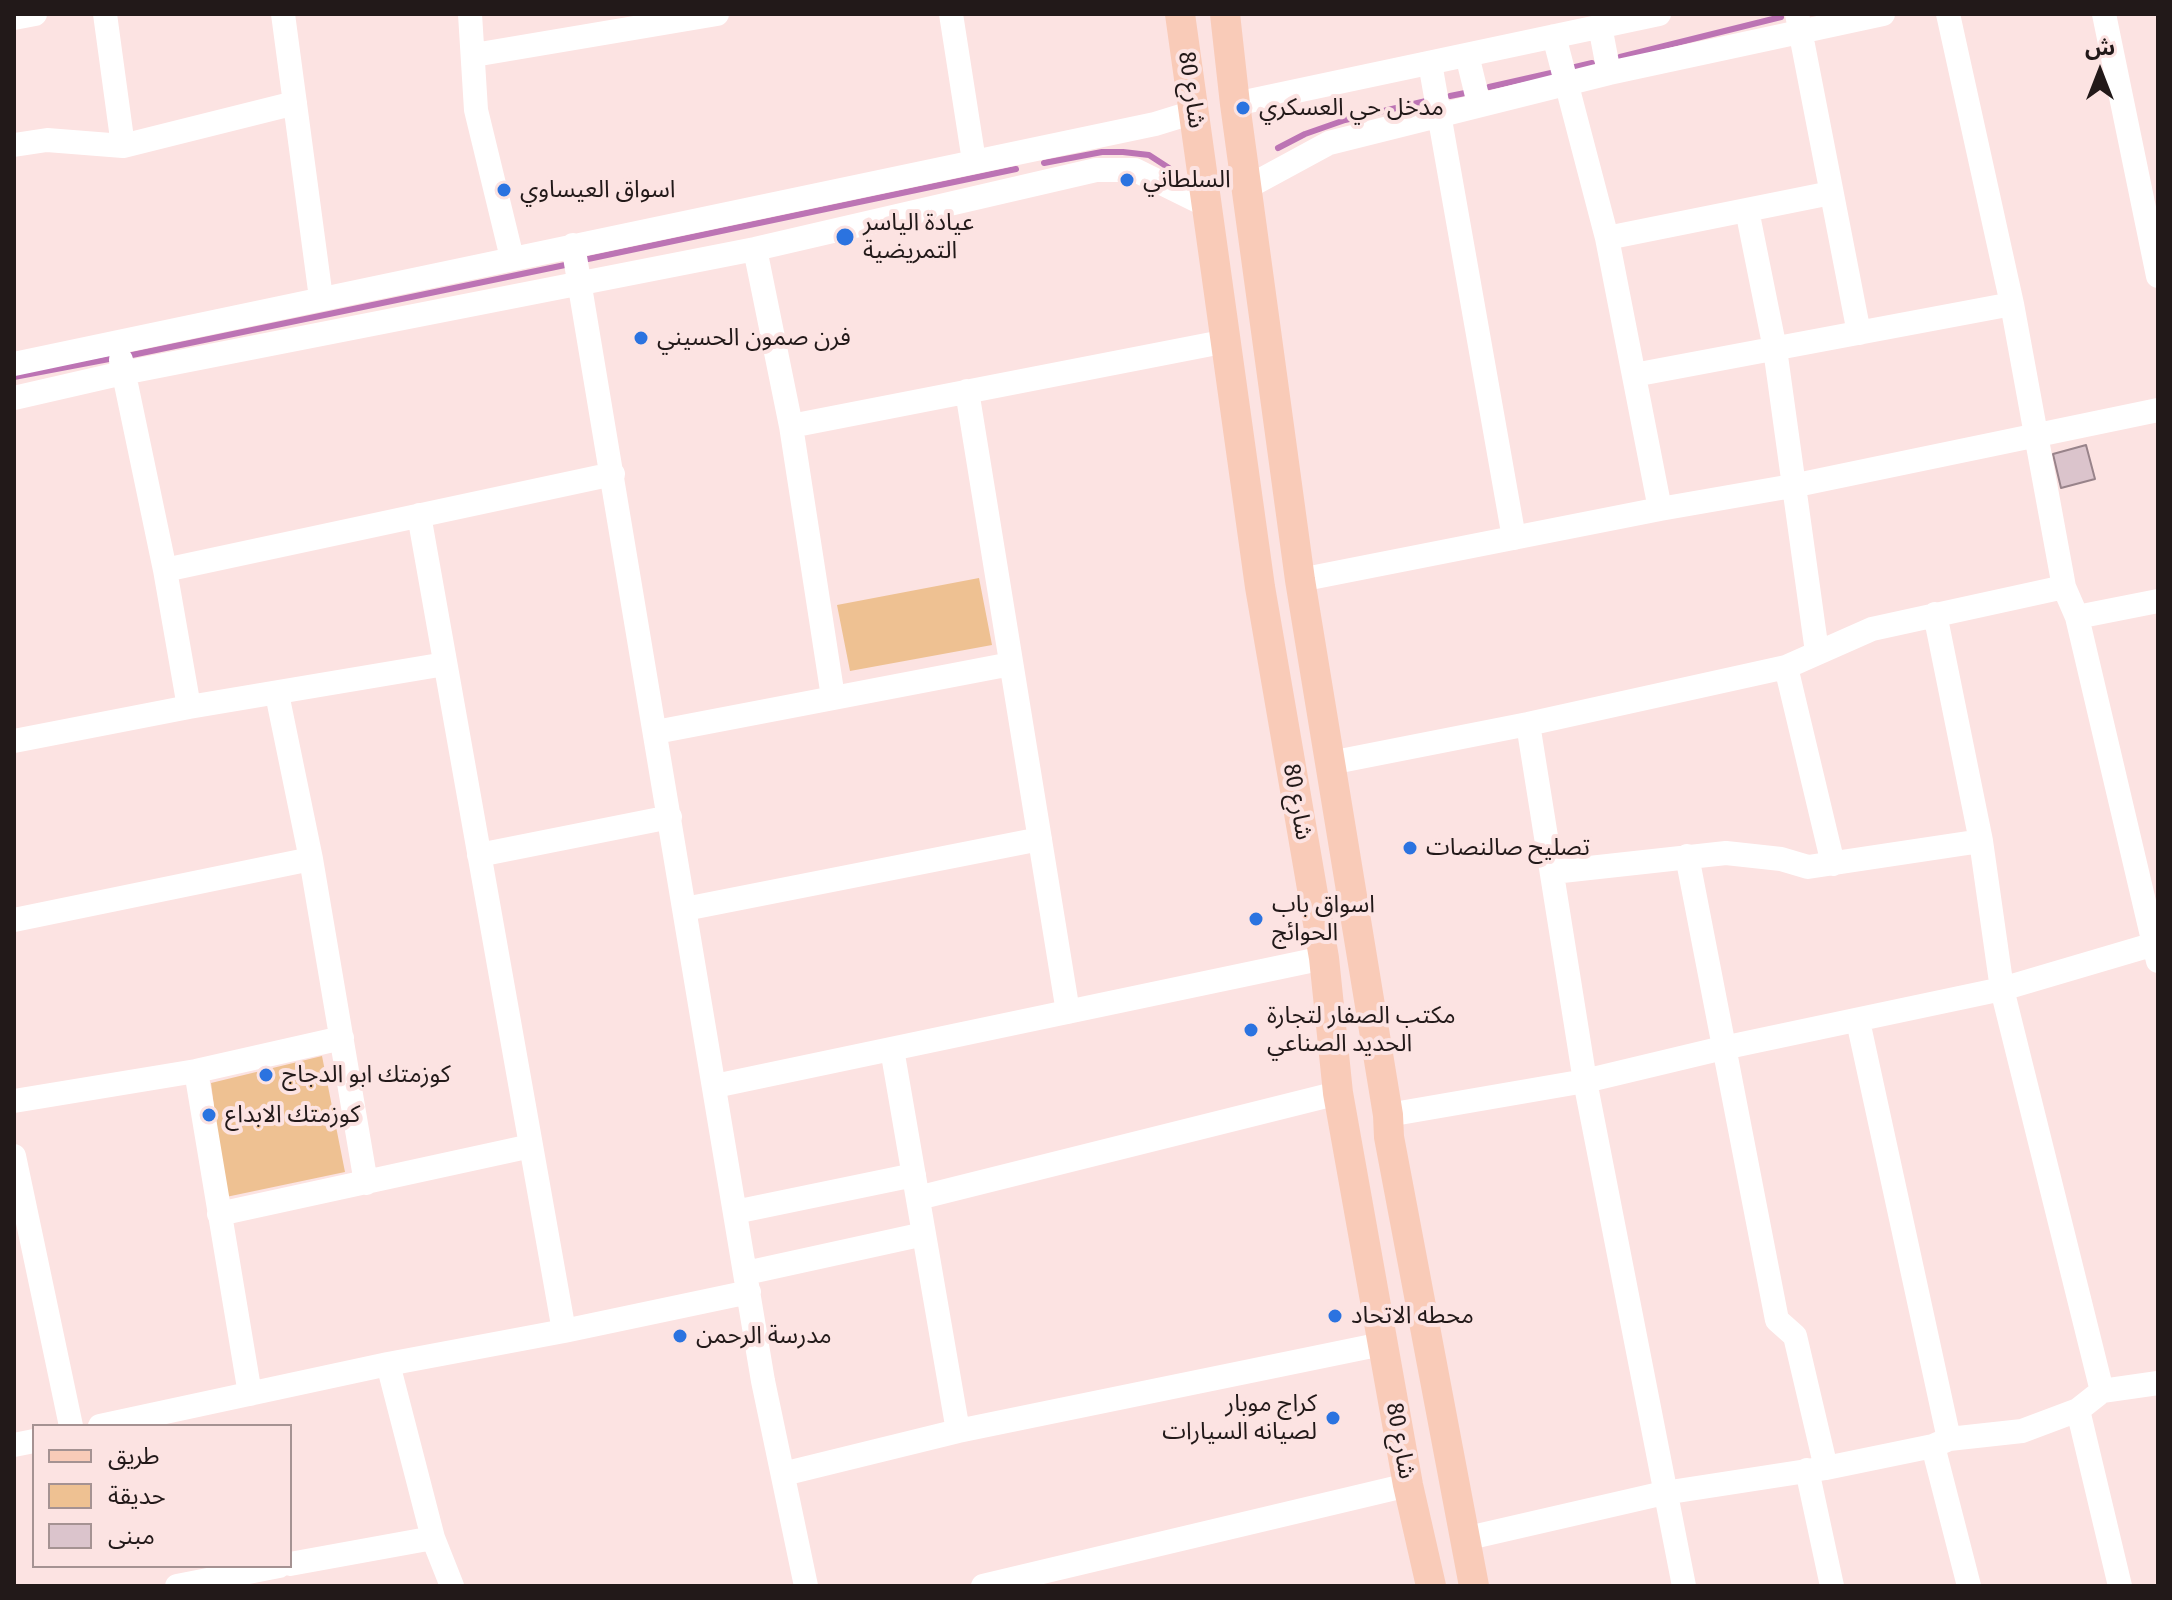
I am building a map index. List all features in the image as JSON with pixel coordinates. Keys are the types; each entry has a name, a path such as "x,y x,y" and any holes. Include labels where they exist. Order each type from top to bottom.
{"main road":[{"name":"شارع 80","path":"1180,14 1260,587 1324,958 1338,1093 1408,1485 1431,1586"},
{"name":"شارع 80","path":"1225,14 1300,580 1388,1115 1389,1137 1474,1586"}],"street":[{"path":"14,18 35,14"},
{"path":"105,14 123,146"},
{"path":"283,14 321,298"},
{"path":"470,14 476,110 512,258"},
{"path":"474,55 582,26 717,14"},
{"path":"951,14 974,161"},
{"path":"1235,104 1554,36 1606,21 1659,14"},
{"path":"1246,188 1329,143 1798,23 1883,14"},
{"path":"1388,1115 1585,1081 1723,1048 2002,989 2157,950 2077,617 2064,587 2012,304 1948,14"},
{"path":"2104,14 2158,276"},
{"path":"1606,21 1609,73"},
{"path":"1798,23 1859,333"},
{"path":"1554,36 1607,238 1660,509"},
{"path":"1467,55 1479,104"},
{"path":"1430,63 1514,538"},
{"path":"14,145 47,140 123,146 295,103"},
{"path":"14,364 1155,124 1194,112"},
{"path":"1027,150 1035,184"},
{"path":"14,398 123,373 755,249 1096,170 1135,170 1208,206"},
{"path":"1607,238 1831,193"},
{"path":"1747,210 1775,349 1817,652"},
{"path":"573,245 747,1283 806,1586"},
{"path":"755,249 791,426 833,697"},
{"path":"1634,375 2012,304"},
{"path":"791,426 1227,341"},
{"path":"117,342 165,570 189,707"},
{"path":"967,391 1068,1012"},
{"path":"1300,580 1792,486 2158,410"},
{"path":"165,570 613,474"},
{"path":"419,515 564,1331"},
{"path":"1330,763 1528,724 1786,667 1872,629 2064,587"},
{"path":"2077,617 2158,601"},
{"path":"1935,614 1981,841 2002,989 2102,1391"},
{"path":"14,741 189,707 445,664"},
{"path":"656,732 1011,664"},
{"path":"1786,667 1833,864"},
{"path":"277,694 311,859 366,1183"},
{"path":"1528,724 1585,1081 1684,1586"},
{"path":"479,855 670,817"},
{"path":"685,909 1040,839"},
{"path":"1553,872 1726,853 1781,859 1808,867 1981,841"},
{"path":"1687,856 1777,1320 1795,1336 1832,1586"},
{"path":"14,920 311,859"},
{"path":"715,1086 1324,958"},
{"path":"1858,1021 1969,1586"},
{"path":"14,1101 196,1071 342,1038"},
{"path":"892,1049 958,1431"},
{"path":"196,1071 250,1394"},
{"path":"735,1212 916,1187 1338,1093"},
{"path":"219,1214 531,1146"},
{"path":"14,1156 71,1424"},
{"path":"109,1424 388,1364 564,1331 924,1234"},
{"path":"783,1474 958,1431 1382,1344"},
{"path":"388,1364 433,1538 452,1586"},
{"path":"1464,1539 1664,1493 2022,1431 2078,1410 2102,1391 2158,1383"},
{"path":"2078,1410 2120,1586"},
{"path":"983,1586 1408,1485"},
{"path":"177,1586 291,1570 433,1538"}],"green space":[{"path":"979,578 992,645 850,671 837,605"},
{"path":"322,1056 345,1172 226,1197 211,1083"}],"building":[{"path":"2086,445 2095,479 2061,488 2053,454"}],"waterway":[{"path":"1620,57 1781,17"},
{"path":"1571,68 1592,63"},
{"path":"1489,87 1551,73"},
{"path":"1450,96 1465,93"},
{"path":"1278,148 1305,134 1345,120 1426,101"},
{"path":"1044,163 1102,152 1123,152 1149,155 1169,168"},
{"path":"588,259 1016,169"},
{"path":"132,355 565,265"},
{"path":"14,377 109,359"}],"place":[{"name":"مدخل حي العسكري","path":"1243,108"},
{"name":"السلطاني","path":"1127,180"},
{"name":"اسواق العيساوي","path":"504,190"},
{"name":"عيادة الياسر التمريضية","path":"845,237"},
{"name":"فرن صمون الحسيني","path":"641,338"},
{"name":"تصليح صالنصات","path":"1410,848"},
{"name":"اسواق باب الحوائج","path":"1256,919"},
{"name":"مكتب الصفار لتجارة الحديد الصناعي","path":"1251,1030"},
{"name":"كوزمتك ابو الدجاج","path":"266,1075"},
{"name":"كوزمتك الابداع","path":"209,1115"},
{"name":"محطه الاتحاد","path":"1335,1316"},
{"name":"مدرسة الرحمن","path":"680,1336"},
{"name":"كراج موبار لصيانه السيارات","path":"1333,1418"}]}
